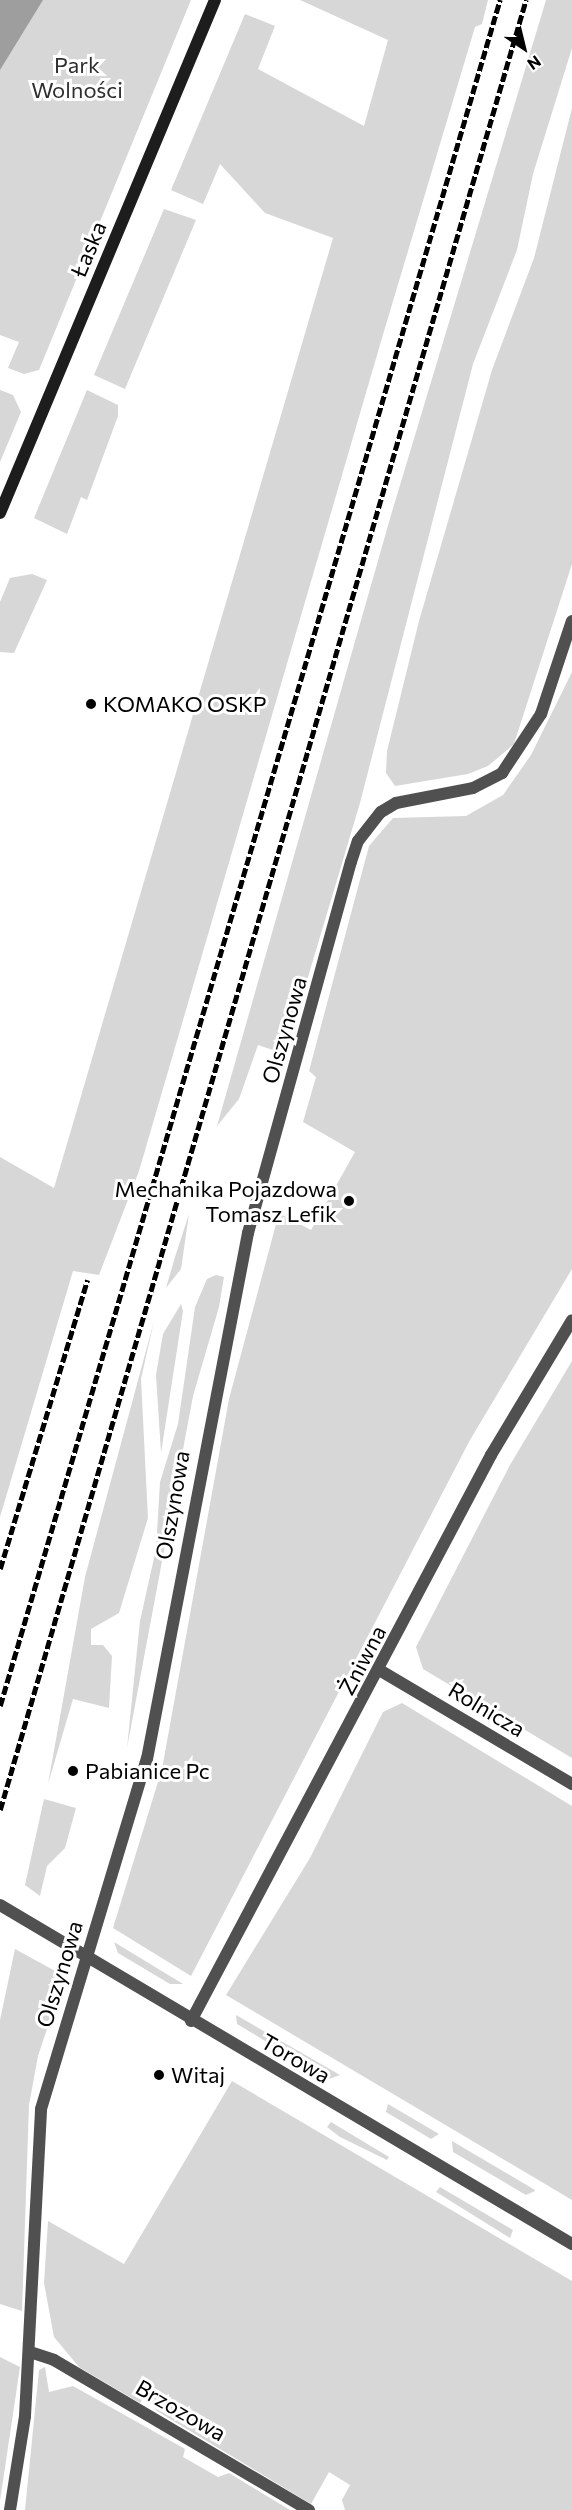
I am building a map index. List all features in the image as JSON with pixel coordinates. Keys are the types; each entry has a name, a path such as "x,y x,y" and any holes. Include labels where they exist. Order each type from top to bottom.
{"main road":[{"name":"Łaska","path":"0,513 215,0"}],"street":[{"name":"Olszynowa","path":"10,2510 30,2352 41,2109 147,1759 248,1233 358,841 370,822 396,803 445,796 502,773 541,714 572,621"},
{"name":"Żniwna","path":"191,2021 381,1671 491,1455 572,1320"},
{"name":"Rolnicza","path":"381,1671 572,1784"},
{"name":"Torowa","path":"0,1905 191,2021 572,2244"},
{"name":"Brzozowa","path":"30,2352 54,2360 309,2510"}],"green space":[{"name":"Park Wolności","path":"0,0 191,0 39,370 24,374 8,368 19,342 0,335"},
{"path":"300,0 488,0 482,24 475,27 382,338 139,1171 99,1275 73,1271 0,1517 0,1157 54,1188 333,238 265,213 220,164 203,204 171,190 245,14 275,26 258,69 364,126 388,40"},
{"path":"546,0 572,0 572,48 533,174 517,250 473,364 360,803 285,1054 258,1045 239,1099 217,1126 391,515"},
{"path":"572,108 572,564 514,744 488,766 468,774 395,786 386,773 387,751 419,621 492,370 534,258"},
{"path":"164,209 196,220 125,389 94,375"},
{"path":"0,390 13,395 21,412 0,462"},
{"path":"87,390 118,405 118,416 87,500 81,497 67,534 34,518"},
{"path":"32,574 47,580 14,653 0,652 0,602 10,578"},
{"path":"572,672 572,1269 470,1440 191,1976 113,1928 162,1769 229,1399 279,1213 311,1230 355,1152 303,1122 316,1077 309,1071 369,846 393,818 466,816 503,795 531,755"},
{"path":"189,1214 181,1269 166,1288 175,1257"},
{"path":"216,1275 224,1277 219,1307 193,1396 127,1748 140,1621 156,1549 160,1482 178,1424 195,1307 207,1279"},
{"path":"181,1304 183,1311 161,1453 156,1375 163,1334"},
{"path":"154,1321 141,1379 148,1518 119,1613 91,1629 91,1645 103,1645 112,1656 109,1708 73,1699 48,1784 85,1577"},
{"path":"572,1361 572,1758 423,1669 416,1647 510,1465"},
{"path":"402,1703 572,1806 572,2200 226,1995 310,1858 383,1712"},
{"path":"44,1799 76,1808 65,1848 47,1866 40,1896 25,1885"},
{"path":"114,1942 183,1984 170,1984 118,1953"},
{"path":"15,1949 57,1972 62,1984 38,2056 29,2105 22,2311 0,2304 0,2020"},
{"path":"236,2015 340,2075 329,2079 237,2024"},
{"path":"232,2081 572,2281 572,2510 345,2510 342,2500 350,2485 329,2472 311,2504 157,2411 144,2397 140,2403 79,2367 54,2337 44,2283 48,2221 124,2264"},
{"path":"388,2104 439,2134 431,2139 386,2112"},
{"path":"331,2122 389,2157 387,2160 340,2137 327,2127"},
{"path":"452,2141 535,2191 526,2195 453,2152"},
{"path":"440,2187 513,2230 510,2238 436,2192"},
{"path":"0,2357 20,2367 0,2501"},
{"path":"45,2367 49,2392 73,2386 185,2449 183,2457 218,2477 229,2473 290,2510 25,2510 39,2370"}],"shaded area":[{"path":"0,0 43,0 0,70"}],"railway":[{"path":"0,1706 500,0"},
{"path":"0,1810 526,0"},
{"path":"0,1569 87,1280"}],"place":[{"name":"KOMAKO OSKP","path":"91,704"},
{"name":"Mechanika Pojazdowa Tomasz Lefik","path":"349,1201"},
{"name":"Pabianice Pc","path":"73,1771"},
{"name":"Witaj","path":"159,2075"}]}
